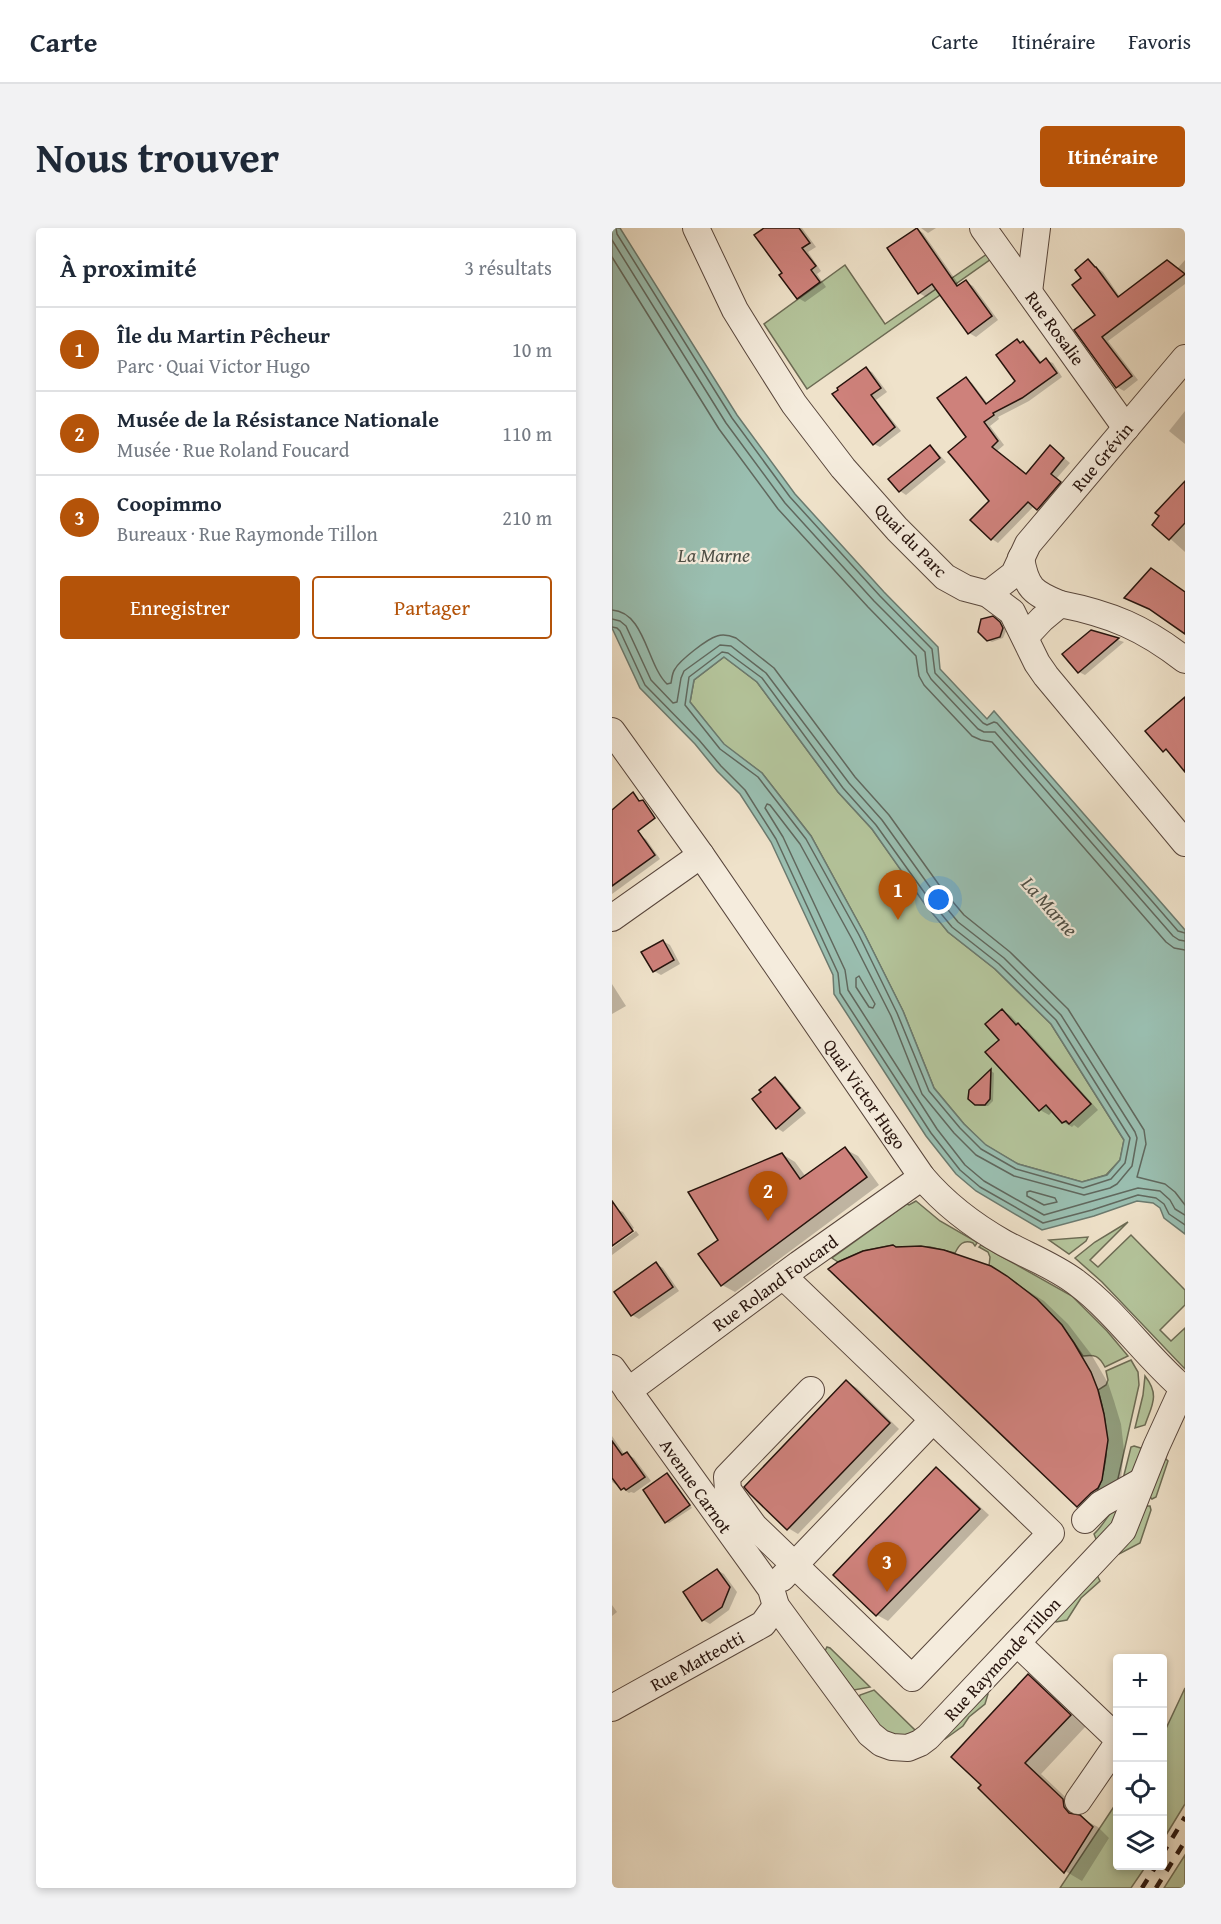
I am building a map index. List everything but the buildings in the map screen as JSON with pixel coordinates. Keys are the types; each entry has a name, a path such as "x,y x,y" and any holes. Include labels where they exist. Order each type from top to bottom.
{"street":[{"name":"Quai du Parc","path":"696,228 735,310 794,404 843,468 897,529 945,577 964,588 988,594 1012,612 1037,663 1046,676 1185,843"},
{"name":"Rue Rosalie","path":"983,228 1126,428"},
{"path":"1029,292 1037,228"},
{"name":"Rue Grévin","path":"988,594 1014,574 1028,544 1185,358"},
{"path":"1021,558 1024,573 1032,589 1042,597 1129,624 1164,643 1185,660"},
{"path":"1025,637 1060,604"},
{"name":"Quai Victor Hugo","path":"612,731 701,855 922,1177 952,1207 1002,1242 1074,1280 1094,1296 1149,1356 1184,1389"},
{"path":"612,918 701,855"},
{"name":"Rue Roland Foucard","path":"628,1391 922,1177"},
{"path":"783,1276 1051,1533 912,1678 754,1526 728,1490 727,1477 811,1390"},
{"name":"Avenue Carnot","path":"612,1368 773,1598"},
{"name":"Rue Raymonde Tillon","path":"773,1598 870,1734 881,1743 892,1747 908,1748 920,1743 1123,1530 1156,1447 1184,1389"},
{"name":"Rue Matteotti","path":"612,1708 764,1624 773,1598 794,1566 933,1420"},
{"path":"1085,1520 1101,1504 1142,1481"},
{"path":"1017,1643 1113,1736"},
{"path":"1078,1801 1113,1748"}],"shaded area":[{"path":"987,254 991,259 807,389 764,324 845,265 885,324"},
{"path":"724,657 757,682 838,792 872,829 948,932 995,969 1051,1024 1124,1140 1120,1160 1106,1175 1082,1182 1018,1164 985,1145 934,1088 903,1011 811,836 762,773 724,745 690,702 694,680"},
{"path":"916,1201 940,1221 975,1241 977,1243 975,1246 973,1243 964,1242 955,1253 930,1247 896,1247 893,1245 863,1251 838,1262 832,1258 907,1204"},
{"path":"1128,1222 1090,1260 1098,1267 1131,1235 1185,1290 1185,1305 1160,1330 1171,1341 1185,1328 1185,1369 1102,1282 1075,1258 1095,1242"},
{"path":"1088,1237 1069,1254 1049,1240"},
{"path":"981,1245 1072,1296 1128,1356 1105,1367 1096,1357 1083,1356 1042,1305 1017,1284 989,1266 990,1257 988,1252 979,1247"},
{"path":"1131,1360 1138,1372 1139,1385 1117,1483 1095,1497 1104,1470 1107,1444 1098,1390 1106,1385 1108,1380 1106,1371"},
{"path":"1145,1376 1152,1389 1152,1406 1145,1425 1135,1428 1143,1395"},
{"path":"1131,1447 1144,1449 1136,1471 1123,1479"},
{"path":"1165,1458 1168,1461 1156,1497 1152,1499 1149,1496"},
{"path":"1124,1500 1115,1523 1099,1540 1096,1539 1094,1534 1115,1507"},
{"path":"1147,1506 1150,1506 1151,1510 1140,1543 1119,1554 1118,1552"},
{"path":"1097,1575 1100,1581 1081,1598 1067,1620 1056,1622 1053,1619"},
{"path":"827,1647 870,1687 854,1690 825,1651"},
{"path":"1185,1688 1185,1804 1167,1833 1167,1762 1167,1726"},
{"path":"874,1690 917,1732 902,1737 885,1733 859,1699 860,1695"},
{"path":"986,1692 988,1694 985,1704 969,1717 963,1726 945,1739 941,1738"},
{"path":"1113,1808 1113,1870 1143,1870 1131,1888 1060,1888"},
{"path":"1185,1855 1185,1888 1164,1888"}],"water":[{"name":"La Marne","path":"612,228 620,228 737,415 795,494 884,592 938,647 940,669 987,719 994,711 1185,930 1185,1234 1164,1218 1160,1208 1153,1203 1137,1201 1042,1230 976,1191 956,1174 926,1136 834,994 833,975 771,842 740,794 640,688 612,628","holes":["724,657 757,682 838,792 872,829 924,903 948,932 995,969 1051,1024 1124,1140 1120,1160 1107,1175 1082,1182 1018,1164 986,1145 964,1124 934,1088 903,1011 811,836 762,773 724,744 690,702 694,680"]}],"railway":[{"path":"1167,1847 1185,1817"},
{"path":"1156,1888 1185,1841"},
{"path":"1142,1888 1153,1870"}],"place":[{"name":"Île du Martin Pêcheur","path":"898,920"},
{"name":"Musée de la Résistance Nationale","path":"768,1221"},
{"name":"Coopimmo","path":"887,1592"}]}
